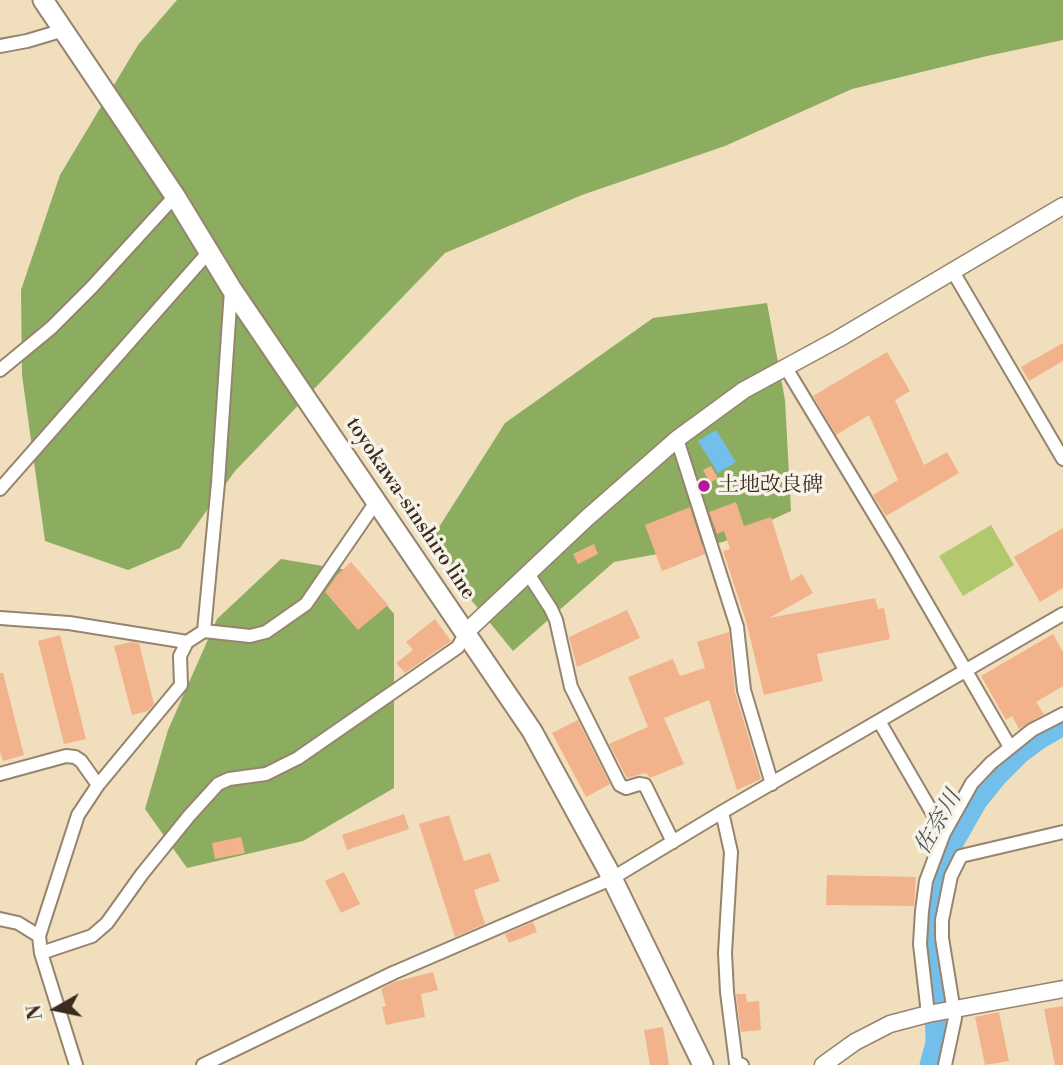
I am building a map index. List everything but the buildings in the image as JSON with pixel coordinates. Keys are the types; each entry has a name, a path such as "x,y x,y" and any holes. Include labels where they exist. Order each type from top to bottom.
{"main road":[{"name":"toyokawa-sinshiro line","path":"43,0 175,196 231,288 532,731 611,879 703,1065"}],"street":[{"path":"0,46 64,30"},
{"path":"0,370 51,328 175,196"},
{"path":"41,953 92,936 107,923 142,874 218,784 229,779 266,774 298,758 458,647 466,632 587,518 677,439 744,390 1063,206"},
{"path":"0,489 206,256 207,251"},
{"path":"952,270 1063,459"},
{"path":"204,631 218,483 231,288"},
{"path":"786,368 1010,747"},
{"path":"677,439 737,627 744,690 772,784"},
{"path":"76,1065 41,953 39,936 78,815 99,785 181,685 180,656 187,642 204,631 250,636 266,632 306,604 376,502"},
{"path":"529,575 556,620 571,687 620,785 626,788 645,785 673,842"},
{"path":"203,1065 383,978 611,879 1063,614"},
{"path":"0,618 69,623 187,642"},
{"path":"928,1014 920,944 922,911 926,881 944,832 972,783 1032,730 1063,714"},
{"path":"879,721 944,832"},
{"path":"0,774 66,756 75,757 99,785"},
{"path":"722,812 731,852 724,953 727,992 736,1063 742,1065"},
{"path":"945,1065 955,1018 945,963 942,920 951,876 961,856 1063,832"},
{"path":"0,919 18,923 39,936"},
{"path":"823,1065 855,1042 890,1024 928,1014 1063,989"}],"green space":[{"path":"177,0 1063,0 1063,40 852,89 725,146 582,195 445,253 235,471 180,548 128,570 45,541 22,375 21,290 60,175 138,45"},
{"path":"767,303 785,400 791,511 723,542 614,562 513,651 427,546 505,423 653,318"},
{"path":"991,525 1014,565 963,596 939,556"},
{"path":"281,559 359,572 394,614 394,788 303,841 187,868 145,809 168,730 217,619"}],"water":[{"path":"716,430 736,462 718,473 698,441"}],"waterway":[{"name":"佐奈川","path":"930,1065 936,1043 933,909 936,885 950,848 977,801 998,775 1020,753 1063,725"}],"place":[{"name":"土地改良碑","path":"704,486"}]}
